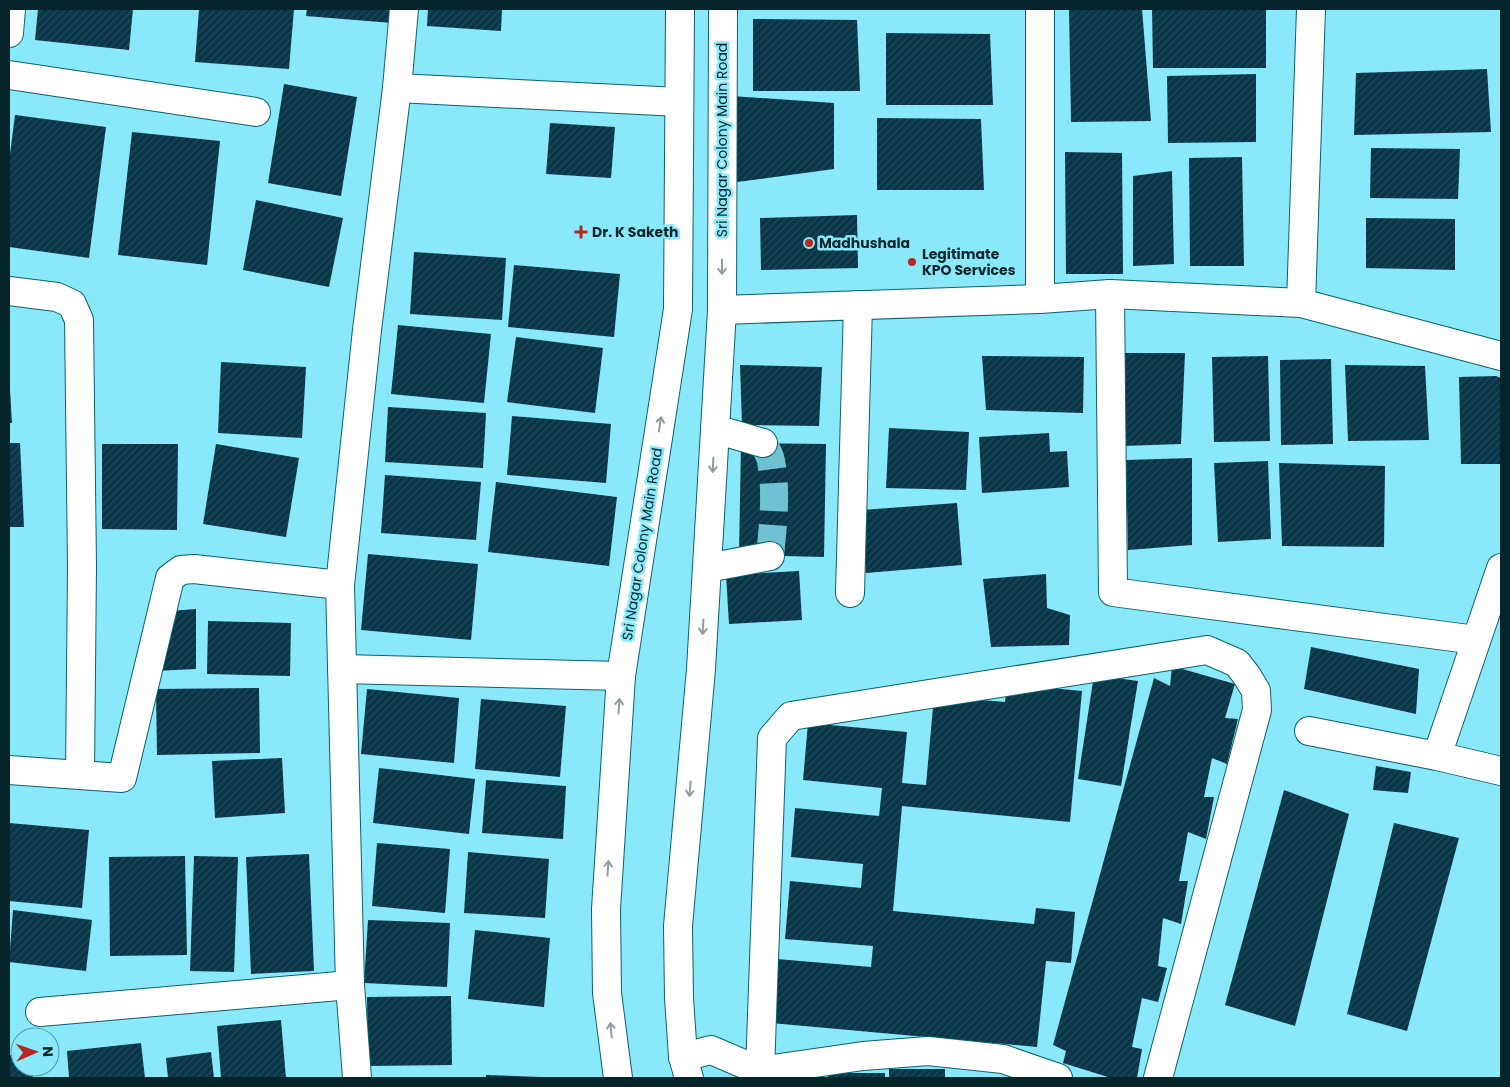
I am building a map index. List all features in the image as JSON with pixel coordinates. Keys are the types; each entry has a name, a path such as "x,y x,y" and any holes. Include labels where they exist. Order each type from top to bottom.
{"street":[{"path":"9,33 11,9"},
{"path":"357,1078 350,985 340,585 367,330 397,88 404,9"},
{"name":"Sri Nagar Colony Main Road","path":"618,1078 607,993 606,909 621,676 678,309 680,9"},
{"name":"Sri Nagar Colony Main Road","path":"686,1068 679,998 678,926 701,668 722,310 722,9"},
{"path":"1040,9 1040,298"},
{"path":"1301,303 1311,9"},
{"path":"9,76 256,112"},
{"path":"397,88 679,102"},
{"path":"9,291 57,297 72,304 79,320 82,567 80,774"},
{"path":"722,310 858,306 1110,294 1301,303 1501,356"},
{"path":"1110,294 1113,592 1476,640"},
{"path":"850,592 858,306"},
{"path":"715,429 763,443"},
{"path":"707,568 770,556"},
{"path":"1436,756 1501,568"},
{"path":"9,770 122,778 170,578 181,570 194,569 340,585"},
{"path":"757,1075 772,738 791,716 1207,650 1237,663 1256,690 1257,710 1158,1078"},
{"path":"342,669 621,676"},
{"path":"1309,731 1501,771"},
{"path":"40,1012 350,985"},
{"path":"686,1068 710,1050 757,1075 863,1056 928,1051 1003,1059 1058,1078"}],"building":[{"path":"38,9 133,9 129,50 35,40"},
{"path":"199,9 294,9 289,69 195,62"},
{"path":"307,9 393,9 392,23 306,16"},
{"path":"428,9 502,9 501,31 427,26"},
{"path":"1069,9 1142,9 1151,121 1071,122"},
{"path":"1152,9 1266,9 1266,68 1153,68"},
{"path":"753,19 857,20 860,91 753,91"},
{"path":"886,33 990,34 993,105 886,105"},
{"path":"1487,69 1491,132 1354,135 1356,73"},
{"path":"1256,74 1256,142 1168,143 1167,76"},
{"path":"284,84 357,97 341,196 268,183"},
{"path":"732,96 834,103 834,169 737,182"},
{"path":"15,115 106,127 89,258 9,247 9,162"},
{"path":"877,118 981,119 984,190 877,190"},
{"path":"550,123 615,127 611,178 546,174"},
{"path":"132,132 220,141 207,265 118,255"},
{"path":"1371,148 1460,149 1458,199 1370,198"},
{"path":"1065,152 1122,153 1123,274 1066,274"},
{"path":"1242,157 1244,266 1190,266 1189,158"},
{"path":"1172,171 1174,264 1133,266 1133,176"},
{"path":"256,200 343,218 329,287 243,270"},
{"name":"Madhushala","path":"857,215 858,268 761,270 760,218"},
{"path":"1366,218 1455,219 1455,270 1366,268"},
{"path":"414,252 506,258 502,320 410,314"},
{"path":"514,265 620,274 614,337 508,327"},
{"path":"398,325 491,334 484,403 391,394"},
{"path":"516,337 603,348 595,413 507,402"},
{"path":"1124,353 1185,353 1181,444 1123,446"},
{"path":"982,356 1084,357 1083,413 986,410"},
{"path":"1268,356 1270,441 1214,442 1212,357"},
{"path":"1331,359 1333,444 1281,445 1280,360"},
{"path":"221,362 306,367 302,438 218,433"},
{"path":"740,365 822,367 819,426 742,425"},
{"path":"1345,365 1425,366 1429,440 1348,441"},
{"path":"1496,376 1501,378 1501,464 1461,464 1459,377"},
{"path":"10,390 12,423 9,423"},
{"path":"388,407 486,413 483,468 385,462"},
{"path":"512,416 611,424 606,483 507,475"},
{"path":"889,428 969,432 966,490 886,488"},
{"path":"1049,433 1050,452 1067,451 1069,487 982,493 979,437"},
{"path":"9,443 20,443 24,527 9,527"},
{"path":"741,443 826,444 824,557 739,555"},
{"path":"102,444 178,444 177,530 102,529"},
{"path":"216,444 299,458 286,537 203,524"},
{"path":"1192,458 1192,545 1128,550 1126,460"},
{"path":"1268,461 1271,539 1218,542 1214,463"},
{"path":"1279,463 1385,466 1384,547 1282,546"},
{"path":"385,475 481,482 476,540 381,533"},
{"path":"496,482 617,497 609,566 488,552"},
{"path":"957,503 962,565 866,573 862,510"},
{"path":"368,554 478,564 471,640 361,630"},
{"path":"799,571 802,620 729,624 726,575"},
{"path":"1046,574 1047,608 1070,615 1069,645 991,647 983,579"},
{"path":"196,609 196,669 155,671 170,611"},
{"path":"208,621 291,623 290,676 207,674"},
{"path":"1311,647 1419,669 1416,714 1304,689"},
{"path":"1172,666 1235,684 1225,718 1238,719 1227,764 1212,758 1204,797 1214,797 1206,839 1188,832 1179,881 1188,881 1181,924 1163,918 1158,966 1167,968 1158,1002 1142,998 1132,1047 1142,1049 1137,1078 1111,1078 1063,1063 1066,1051 1053,1045 1154,678 1170,686"},
{"path":"1094,675 1138,681 1121,786 1078,779"},
{"path":"1007,684 1082,691 1070,822 902,806 893,911 1034,924 1036,908 1075,912 1071,963 1046,961 1037,1047 771,1023 777,959 871,967 873,946 785,939 790,881 861,888 863,864 791,857 795,808 879,816 882,788 803,780 808,723 907,732 902,783 926,785 934,696 1005,702"},
{"path":"259,688 260,753 157,755 156,689"},
{"path":"367,689 459,698 454,763 361,754"},
{"path":"481,699 566,706 560,777 475,769"},
{"path":"282,758 285,813 215,818 212,761"},
{"path":"1376,766 1411,772 1408,793 1373,790"},
{"path":"379,768 475,779 469,834 373,823"},
{"path":"486,780 566,786 563,839 482,833"},
{"path":"1284,790 1349,814 1295,1026 1225,1005"},
{"path":"9,823 89,830 82,908 9,901"},
{"path":"1394,823 1459,838 1407,1031 1347,1014"},
{"path":"377,843 450,849 445,913 372,906"},
{"path":"468,852 549,859 545,918 464,913"},
{"path":"309,854 314,971 251,974 246,857"},
{"path":"185,856 187,955 110,956 109,857"},
{"path":"194,856 238,857 234,972 190,971"},
{"path":"13,910 92,920 86,971 9,962"},
{"path":"368,920 450,923 447,987 364,983"},
{"path":"475,930 550,938 544,1007 468,999"},
{"path":"451,996 452,1065 368,1066 367,997"},
{"path":"281,1020 286,1078 221,1078 217,1026"},
{"path":"141,1043 145,1078 69,1078 67,1051"},
{"path":"211,1052 214,1078 168,1078 166,1058"},
{"path":"9,1055 10,1077 33,1077 33,1078 9,1078"},
{"path":"889,1069 945,1069 945,1078 889,1078"},
{"path":"828,1073 885,1073 885,1078 828,1078"},
{"path":"486,1075 541,1077 541,1078 486,1078"}],"tunnel":[{"path":"763,443 769,454 774,485 770,556"}],"place":[{"name":"Dr. K Saketh","path":"581,232"},
{"name":"Madhushala","path":"809,243"},
{"name":"Legitimate KPO Services","path":"912,262"}]}
